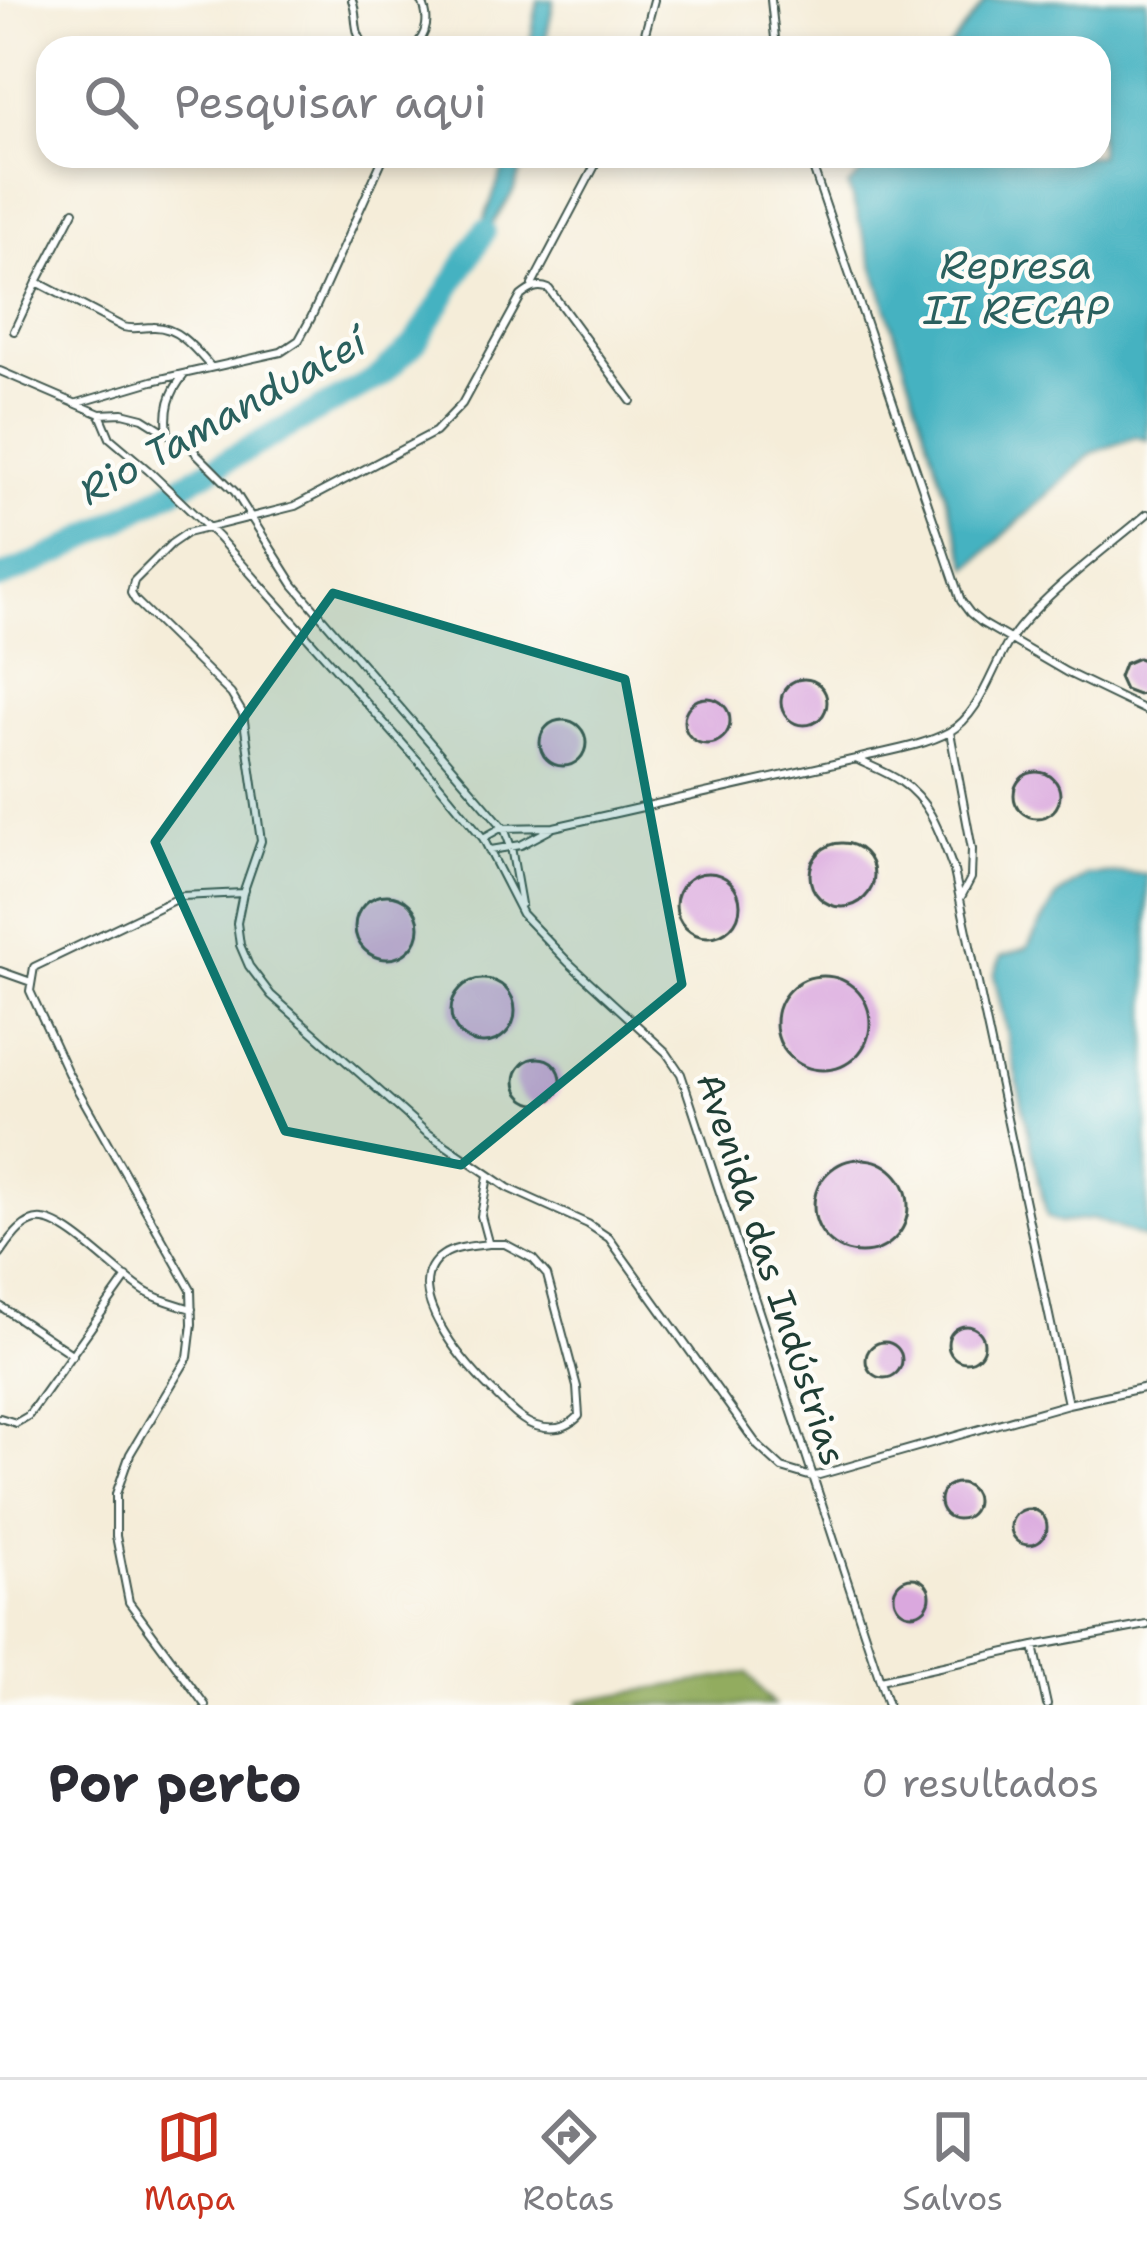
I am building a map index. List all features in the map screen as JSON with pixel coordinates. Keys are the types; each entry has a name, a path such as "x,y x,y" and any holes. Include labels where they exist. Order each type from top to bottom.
{"lane":[{"path":"356,0 354,20 359,36"},
{"path":"421,0 427,14 422,36"},
{"path":"644,36 654,0"},
{"path":"771,0 775,36"},
{"path":"76,404 152,380 270,356 292,346 304,334 379,168"},
{"path":"530,289 594,168"},
{"path":"813,168 961,601 970,614 1010,640 1147,711"},
{"path":"14,331 74,211"},
{"path":"37,282 123,327 167,330 189,341 211,367"},
{"path":"631,401 549,289 538,286 521,296 462,404 435,432 295,506 187,532 134,581 131,593 231,694 243,714 261,841 237,923 249,966 271,995 426,1132 508,1189 609,1238 758,1446 782,1468 812,1477 1069,1404 1147,1387"},
{"name":"Avenida das Indústrias","path":"0,371 100,414 143,418 190,448 254,517 294,585 504,828"},
{"path":"168,433 170,399 184,374"},
{"name":"Avenida das Indústrias","path":"100,414 110,438 207,526 436,781 483,838 522,914 666,1052 681,1074 888,1705"},
{"path":"483,838 504,828 554,827 856,759 950,732 970,712 1010,640 1034,610 1147,514"},
{"path":"950,732 972,849 971,878 960,900"},
{"path":"856,759 900,781 921,799 936,822 954,871 1069,1404"},
{"path":"490,850 511,848 554,827"},
{"path":"504,828 522,914"},
{"path":"205,1705 129,1602 116,1536 116,1494 130,1454 188,1357 191,1290 68,1073 30,991 34,967 153,908 182,896 244,893"},
{"path":"0,971 31,982"},
{"path":"488,1176 481,1216 489,1244"},
{"path":"0,1254 24,1226 46,1220 148,1293 191,1309"},
{"path":"489,1244 505,1244 533,1259 547,1275 577,1387 579,1416 570,1425 552,1430 531,1425 466,1365 444,1336 428,1290 430,1271 443,1254 489,1244"},
{"path":"0,1418 16,1423 28,1415 127,1277"},
{"path":"0,1306 73,1355"},
{"path":"880,1681 1147,1625"},
{"path":"1034,1646 1046,1705"}],"highlighted area":[{"path":"333,593 625,679 682,984 461,1165 285,1131 155,842"}],"green space":[{"path":"747,1673 774,1705 579,1705 579,1701"}],"water":[{"path":"538,0 554,0 546,36 531,36"},
{"name":"Represa II RECAP","path":"986,0 1147,0 1147,440 1136,437 1092,453 969,568 848,186 867,168 1111,168 1111,36 958,36"},
{"path":"504,168 522,168 513,192 469,261"},
{"path":"1147,874 1147,1239 1094,1219 1060,1223 1047,1217 994,975 1001,957 1027,948 1057,896 1087,875"}],"building":[{"path":"1138,658 1147,661 1147,693 1138,695 1125,690 1119,677 1124,664"},
{"path":"804,679 821,685 827,702 821,719 804,725 787,719 781,702 787,685"},
{"path":"707,698 723,705 730,721 723,737 707,744 691,737 684,721 691,705"},
{"path":"563,720 579,727 586,743 579,759 563,766 547,759 540,743 547,727"},
{"path":"1037,772 1053,779 1060,795 1053,811 1037,818 1021,811 1014,795 1021,779"},
{"path":"842,843 865,852 874,875 865,898 842,907 819,898 810,875 819,852"},
{"path":"708,873 731,882 740,905 731,928 708,937 685,928 676,905 685,882"},
{"path":"387,895 410,904 419,927 410,950 387,959 364,950 355,927 364,904"},
{"path":"823,976 856,990 870,1023 856,1056 823,1070 790,1056 776,1023 790,990"},
{"path":"483,979 506,988 515,1011 506,1034 483,1043 460,1034 451,1011 460,988"},
{"path":"538,1058 554,1065 561,1081 554,1097 538,1104 522,1097 515,1081 522,1065"},
{"path":"861,1159 894,1173 908,1206 894,1239 861,1253 828,1239 814,1206 828,1173"},
{"path":"966,1326 979,1331 984,1344 979,1357 966,1362 953,1357 948,1344 953,1331"},
{"path":"884,1342 897,1347 902,1360 897,1373 884,1378 871,1373 866,1360 871,1347"},
{"path":"958,1483 971,1488 976,1501 971,1514 958,1519 945,1514 940,1501 945,1488"},
{"path":"1029,1509 1042,1514 1047,1527 1042,1540 1029,1545 1016,1540 1011,1527 1016,1514"},
{"path":"912,1578 925,1583 930,1596 925,1609 912,1614 899,1609 894,1596 899,1583"}],"waterway":[{"name":"Rio Tamanduateí","path":"0,578 62,551 379,377 416,342 484,232"}]}
